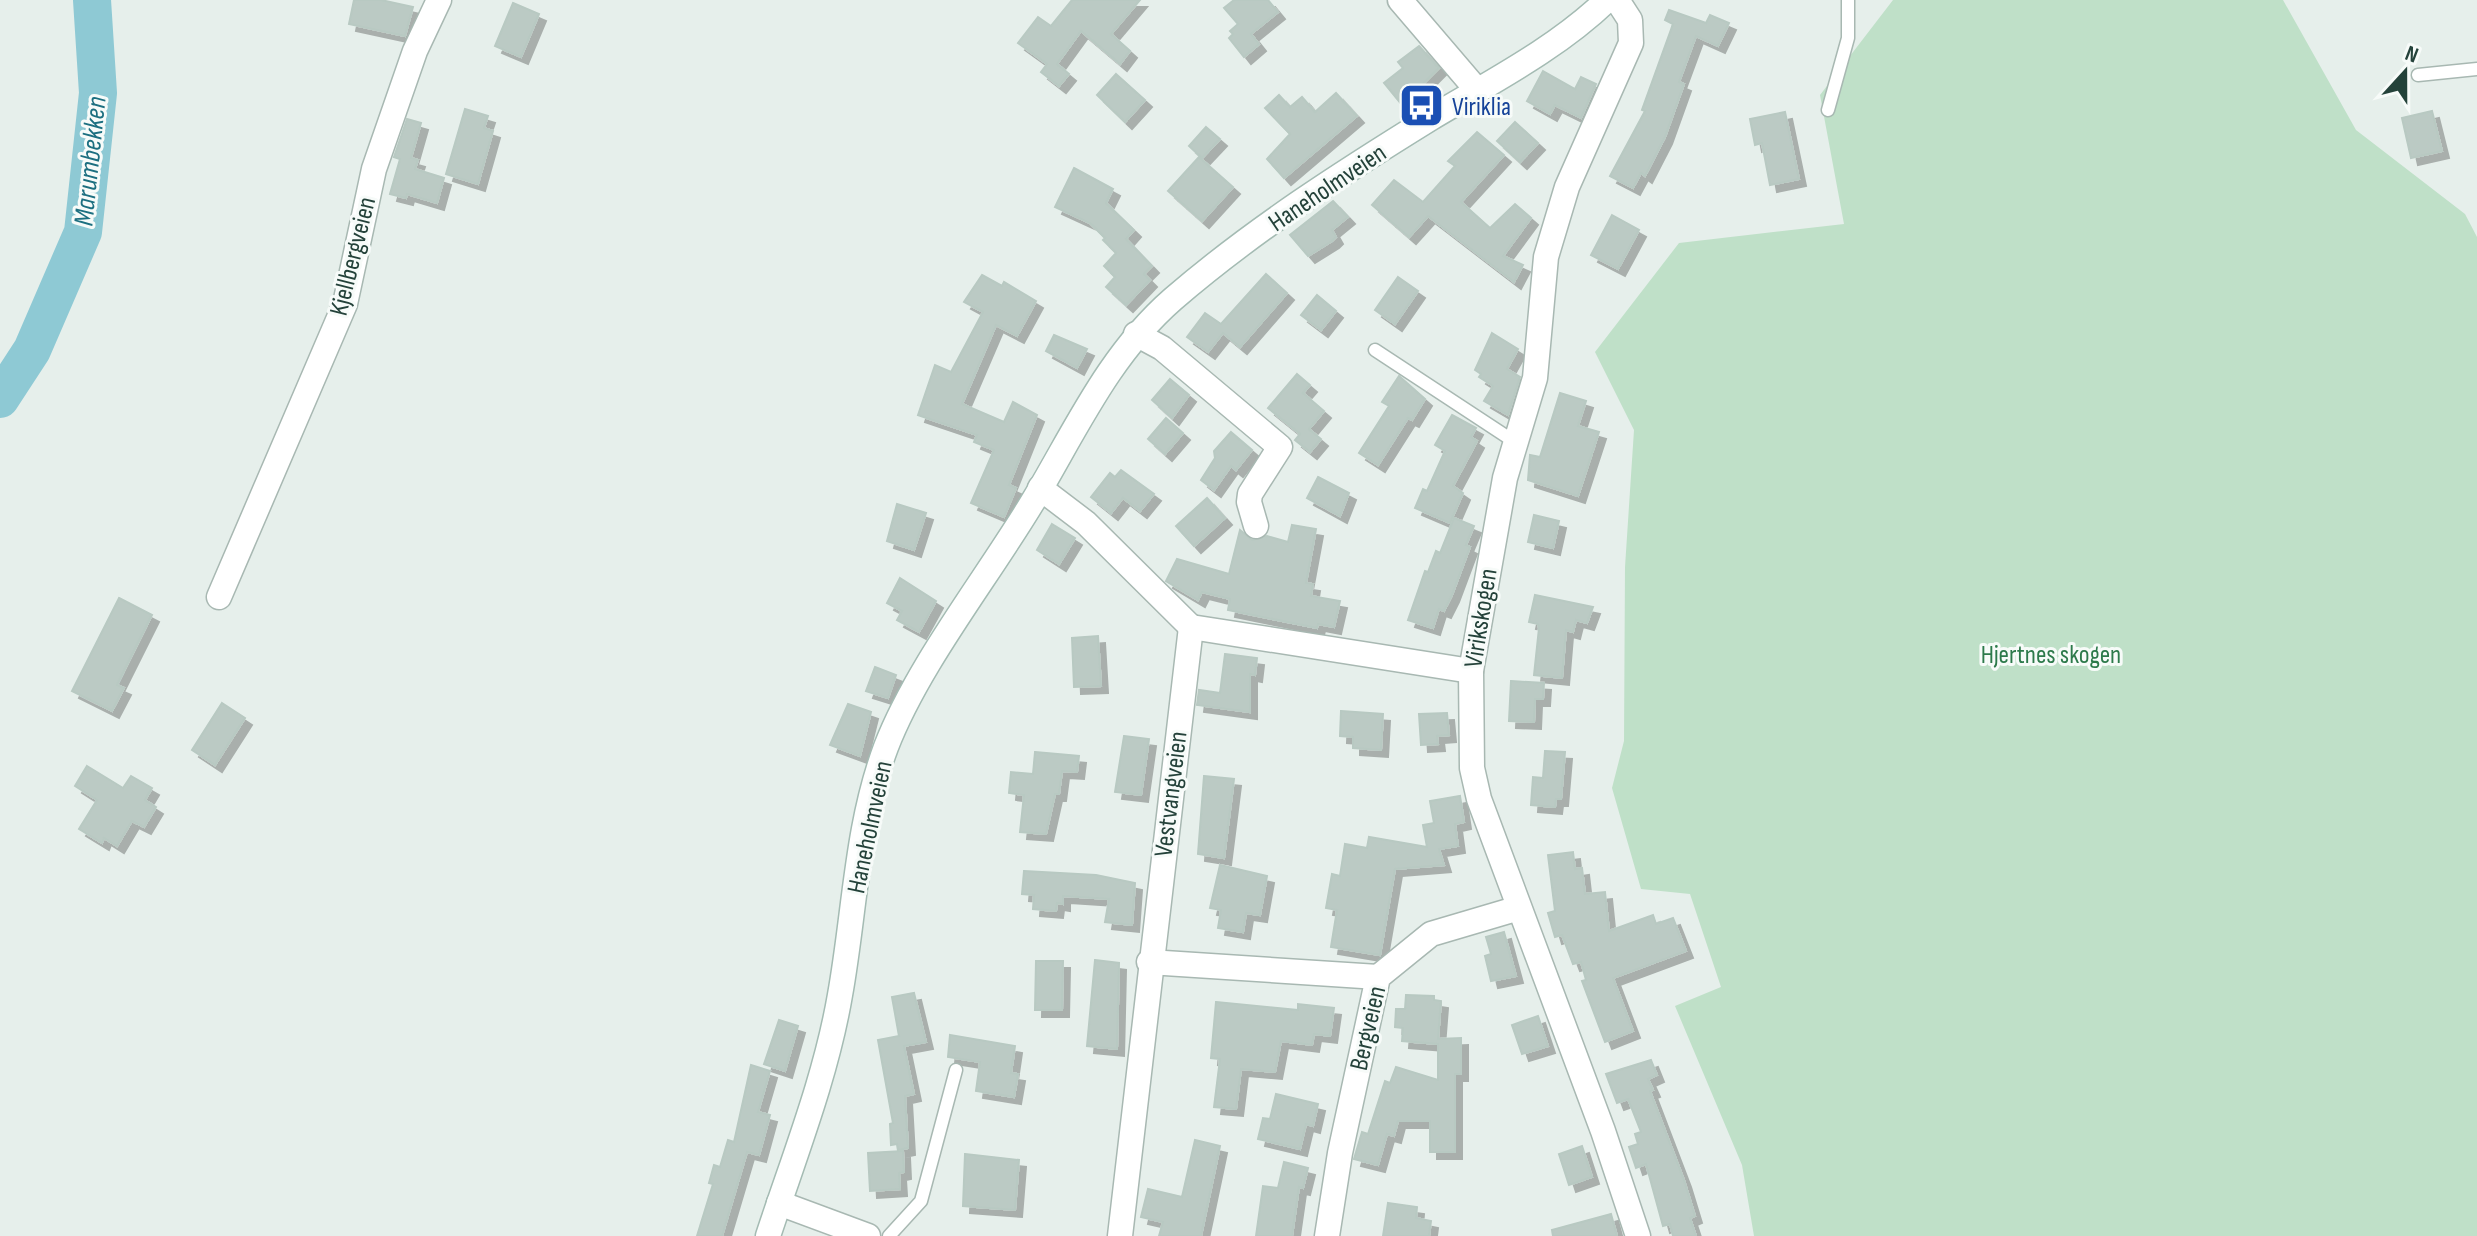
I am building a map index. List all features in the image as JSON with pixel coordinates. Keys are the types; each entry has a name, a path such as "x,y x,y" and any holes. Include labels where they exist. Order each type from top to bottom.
{"street":[{"name":"Kjellbergveien","path":"219,597 345,304 374,169 415,51 439,0"},
{"path":"1400,0 1477,90"},
{"name":"Haneholmveien","path":"768,1236 830,1042 844,974 865,823 885,750 919,681 1040,488 1093,395 1136,334 1212,267 1312,194 1573,29 1607,0"},
{"name":"Virikskogen","path":"1617,0 1630,20 1631,43 1557,216 1540,296 1535,378 1497,516 1471,671 1472,768 1519,908 1598,1117 1638,1236"},
{"path":"1136,334 1162,348 1280,447 1250,494 1249,502 1256,526"},
{"path":"1040,488 1086,523 1191,627 1471,671"},
{"name":"Vestvangveien","path":"1120,1236 1149,962 1191,627"},
{"name":"Bergveien","path":"1327,1236 1340,1153 1378,977 1431,934 1519,908"},
{"path":"1149,962 1378,977"},
{"path":"779,1203 868,1236"}],"lane":[{"path":"1828,110 1848,38 1848,0"},
{"path":"2418,75 2477,69"},
{"path":"1375,350 1515,442"},
{"path":"889,1236 921,1201 956,1070"}],"green space":[{"name":"Hjertnes skogen","path":"1893,0 2283,0 2356,130 2465,214 2477,237 2477,1236 1754,1236 1742,1165 1675,1006 1721,987 1690,894 1641,889 1612,788 1624,741 1625,567 1634,430 1595,352 1679,243 1844,224 1820,95"}],"building":[{"path":"354,0 381,0 413,7 405,36 349,24"},
{"path":"1072,0 1140,0 1111,34 1130,51 1120,64 1081,31 1057,64 1069,74 1059,86 1041,72 1047,64 1018,43 1038,17 1051,26"},
{"path":"1234,0 1268,0 1278,12 1251,34 1259,44 1244,57 1229,38 1233,34 1230,31 1238,24 1224,8"},
{"path":"513,3 539,14 521,57 495,46"},
{"path":"1669,10 1706,23 1710,15 1729,23 1718,46 1696,36 1679,82 1684,84 1665,137 1645,176 1641,173 1633,188 1610,176 1645,111 1642,110 1673,24 1665,20"},
{"path":"1419,46 1439,68 1402,105 1384,83 1403,68 1398,62"},
{"path":"1543,71 1575,89 1581,77 1596,84 1581,118 1555,105 1550,114 1527,101"},
{"path":"1116,74 1145,100 1125,122 1097,95"},
{"path":"1336,93 1357,116 1284,178 1267,159 1290,134 1265,108 1279,95 1290,107 1302,97 1315,112"},
{"path":"465,109 488,116 484,128 493,131 478,184 446,174"},
{"path":"2432,111 2442,151 2411,158 2402,118"},
{"path":"1785,112 1799,179 1770,185 1762,143 1755,145 1750,119"},
{"path":"407,119 421,123 411,158 418,160 415,169 444,178 437,203 407,194 406,198 390,194 400,159 394,157"},
{"path":"1515,122 1538,143 1520,162 1497,141"},
{"path":"1206,127 1220,139 1202,158 1189,146"},
{"path":"1477,132 1504,155 1461,202 1490,228 1515,204 1531,218 1503,256 1523,265 1514,282 1428,216 1409,237 1372,205 1394,180 1423,202 1455,166 1448,161"},
{"path":"1199,157 1233,187 1202,221 1168,191"},
{"path":"1074,168 1113,189 1106,203 1134,230 1126,239 1152,266 1144,274 1150,280 1126,305 1106,287 1115,277 1104,266 1116,253 1090,223 1055,207"},
{"path":"1333,201 1348,217 1332,230 1336,237 1332,241 1308,256 1290,235"},
{"path":"1612,215 1639,230 1618,269 1591,255"},
{"path":"1266,274 1287,293 1240,347 1223,333 1208,352 1187,337 1205,313 1221,324"},
{"path":"982,275 1002,286 1004,282 1036,301 1017,336 996,325 962,404 1004,422 1013,402 1037,415 1009,485 1016,488 1004,517 971,503 994,450 974,442 977,435 918,415 935,365 951,372 983,312 964,302"},
{"path":"1398,277 1418,291 1395,324 1375,310"},
{"path":"1317,295 1336,311 1321,330 1301,315"},
{"path":"1492,333 1518,349 1507,369 1520,377 1508,415 1484,401 1493,386 1479,377 1481,374 1475,370"},
{"path":"1054,335 1087,349 1077,368 1046,351"},
{"path":"1297,374 1310,385 1303,393 1324,411 1309,429 1321,439 1310,452 1295,440 1300,434 1268,408"},
{"path":"1399,376 1425,399 1412,420 1408,418 1378,465 1359,453 1389,406 1382,402"},
{"path":"1170,379 1189,395 1172,418 1152,400"},
{"path":"1560,393 1586,401 1578,426 1599,432 1578,496 1528,480 1530,455 1540,457"},
{"path":"1452,415 1476,428 1471,437 1477,441 1453,486 1463,493 1450,523 1415,508 1423,489 1427,491 1445,451 1435,445"},
{"path":"1166,418 1183,433 1165,454 1148,439"},
{"path":"1231,432 1252,450 1236,470 1231,466 1214,490 1201,480 1215,458 1214,451"},
{"path":"1121,470 1154,494 1140,511 1123,498 1111,513 1091,497 1110,473 1115,477"},
{"path":"1318,477 1349,493 1340,516 1307,498"},
{"path":"1207,498 1225,518 1194,546 1176,526"},
{"path":"897,504 926,513 914,550 887,541"},
{"path":"1534,515 1559,521 1553,548 1528,542"},
{"path":"1454,518 1474,526 1466,545 1470,547 1452,595 1444,611 1439,609 1433,628 1408,620 1425,571 1428,572 1436,551 1440,553"},
{"path":"1052,524 1075,538 1059,564 1037,550"},
{"path":"1292,525 1316,529 1306,583 1313,584 1311,596 1340,601 1334,627 1318,624 1317,628 1228,610 1230,599 1202,592 1198,600 1166,581 1177,559 1229,574 1240,530 1252,540 1267,536 1288,542"},
{"path":"900,578 936,601 919,632 897,620 902,611 887,603"},
{"path":"1535,595 1593,607 1587,623 1576,620 1573,632 1566,630 1562,678 1534,675 1539,628 1538,624 1529,622"},
{"path":"119,598 152,615 117,685 124,688 112,711 72,691"},
{"path":"1098,636 1101,686 1074,687 1072,638"},
{"path":"1225,654 1257,658 1255,675 1250,674 1250,712 1197,705 1199,690 1220,693"},
{"path":"875,667 896,675 888,698 866,691"},
{"path":"1511,681 1544,683 1543,699 1535,699 1534,722 1509,721"},
{"path":"222,703 245,718 215,765 192,750"},
{"path":"848,704 871,712 860,756 830,745"},
{"path":"1341,711 1383,714 1381,750 1353,748 1353,737 1340,736"},
{"path":"1447,713 1449,735 1437,736 1438,744 1421,745 1419,714"},
{"path":"1124,736 1149,739 1141,795 1115,792"},
{"path":"1545,751 1565,752 1561,799 1556,799 1555,807 1531,805 1533,777 1543,778"},
{"path":"1035,752 1079,756 1077,772 1062,771 1059,794 1055,794 1046,834 1020,832 1024,795 1009,793 1011,772 1033,774"},
{"path":"87,766 123,788 131,776 152,788 145,800 156,807 144,827 132,821 117,846 104,838 102,843 79,829 97,800 75,786"},
{"path":"1204,776 1234,779 1224,858 1198,854"},
{"path":"1460,796 1464,822 1455,824 1458,846 1439,849 1444,865 1395,869 1380,955 1331,947 1337,910 1326,908 1332,874 1340,876 1345,844 1367,848 1369,837 1427,847 1423,825 1434,823 1430,801"},
{"path":"1573,852 1575,869 1582,868 1585,894 1605,892 1609,931 1653,915 1656,924 1673,918 1686,951 1613,978 1633,1031 1605,1042 1582,981 1586,980 1581,962 1573,964 1562,935 1555,937 1548,913 1555,911 1548,855"},
{"path":"1220,865 1267,876 1260,915 1246,913 1243,932 1218,928 1221,910 1210,908"},
{"path":"1024,871 1096,875 1135,883 1132,925 1105,922 1109,899 1063,896 1063,904 1057,903 1056,911 1033,909 1034,895 1022,894"},
{"path":"1504,932 1516,976 1491,981 1485,956 1491,954 1486,937"},
{"path":"1095,960 1119,963 1117,1049 1087,1046"},
{"path":"1036,961 1063,961 1062,1010 1035,1010"},
{"path":"914,993 926,1042 904,1046 914,1094 905,1096 908,1148 898,1150 897,1144 891,1145 890,1124 893,1123 878,1040 899,1036 892,997"},
{"path":"1406,995 1434,996 1434,1000 1441,1001 1438,1039 1461,1038 1461,1074 1455,1074 1455,1152 1430,1152 1430,1121 1398,1121 1394,1136 1387,1134 1378,1165 1354,1159 1362,1132 1368,1134 1385,1081 1390,1083 1396,1067 1438,1080 1438,1044 1402,1041 1403,1028 1395,1027 1396,1009 1405,1009"},
{"path":"1216,1002 1298,1010 1298,1004 1334,1008 1330,1036 1314,1034 1312,1045 1281,1041 1275,1072 1241,1069 1236,1109 1214,1107 1220,1059 1211,1058"},
{"path":"1538,1016 1548,1046 1522,1054 1512,1025"},
{"path":"779,1020 798,1026 785,1071 764,1064"},
{"path":"950,1035 1015,1046 1011,1073 1018,1074 1014,1097 976,1091 980,1062 948,1057"},
{"path":"1651,1060 1657,1075 1648,1079 1653,1090 1650,1091 1684,1180 1695,1216 1690,1218 1696,1236 1673,1236 1670,1224 1663,1226 1646,1164 1636,1168 1629,1147 1638,1144 1635,1134 1641,1132 1628,1099 1617,1103 1606,1074"},
{"path":"751,1065 770,1071 758,1112 770,1115 759,1155 747,1152 722,1236 697,1236 713,1184 709,1183 714,1165 720,1167 728,1140 734,1142"},
{"path":"1276,1094 1318,1104 1313,1126 1306,1124 1300,1149 1258,1139 1263,1118 1270,1119"},
{"path":"1195,1140 1220,1146 1201,1236 1159,1236 1163,1222 1141,1217 1148,1189 1182,1197"},
{"path":"1582,1146 1592,1177 1569,1185 1559,1154"},
{"path":"903,1151 904,1172 899,1173 900,1189 870,1191 868,1153"},
{"path":"965,1154 1019,1160 1015,1210 963,1206"},
{"path":"1284,1162 1308,1168 1303,1188 1299,1187 1292,1236 1256,1236 1263,1186 1278,1188"},
{"path":"1388,1203 1417,1207 1416,1218 1431,1221 1429,1236 1383,1236"},
{"path":"1611,1214 1617,1236 1553,1236 1552,1230"}],"waterway":[{"name":"Marumbekken","path":"0,399 32,350 83,232 98,93 92,0"}],"place":[{"name":"Viriklia","path":"1421,106"}]}
